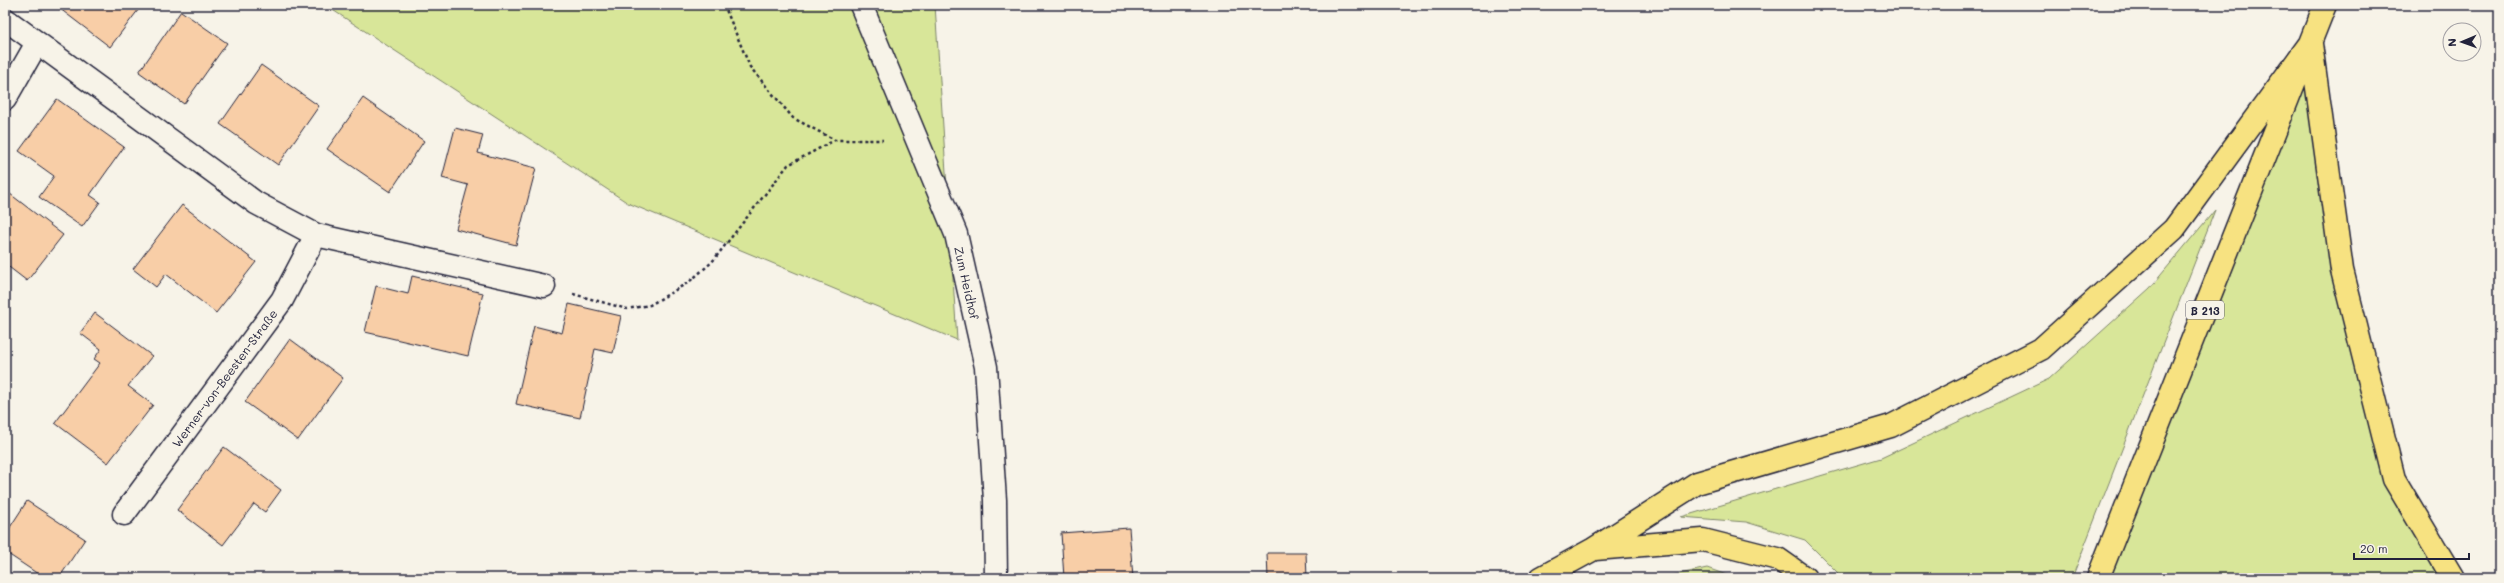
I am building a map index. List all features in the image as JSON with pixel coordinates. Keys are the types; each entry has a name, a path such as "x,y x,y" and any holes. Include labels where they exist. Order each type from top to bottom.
{"main road":[{"name":"B 213","path":"2098,578 2325,5"},
{"path":"1541,578 1592,550 1697,483 1891,426 2041,349 2174,229 2311,42"},
{"path":"2311,42 2342,270 2394,479 2453,578"},
{"path":"1592,550 1703,540 1778,559 1805,578"}],"street":[{"name":"Zum Heidhof","path":"861,5 956,234 986,367 995,500 996,578"},
{"path":"5,19 256,203 316,235 544,286"},
{"path":"5,99 36,43"},
{"name":"Werner-von-Beesten-Straße","path":"124,514 282,300 316,235"}],"path":[{"path":"724,5 750,67 793,118 835,140 917,140"},
{"path":"544,286 627,309 650,305 689,282 712,262 788,165 835,140"}],"green space":[{"path":"325,5 935,5 957,340 628,203"},
{"path":"2310,47 2392,480 2451,578 2099,578"},
{"path":"2215,210 2072,578 1843,578 1805,540 1746,522 1681,517 1881,458 2049,379 2150,288"},
{"path":"1707,568 1735,578 1662,578"}],"building":[{"path":"55,5 142,5 110,47"},
{"path":"181,11 227,43 184,104 139,72"},
{"path":"261,65 319,106 278,165 220,124"},
{"path":"363,98 424,141 390,192 327,149"},
{"path":"57,99 124,147 90,195 100,202 82,227 39,197 54,176 19,151"},
{"path":"455,128 483,135 478,153 536,168 516,245 456,229 468,185 442,178"},
{"path":"5,190 63,235 27,281 5,264"},
{"path":"182,205 256,262 216,313 166,274 156,287 133,269"},
{"path":"412,276 483,293 468,356 365,332 376,286 408,294"},
{"path":"569,304 621,316 613,353 595,349 580,418 516,404 534,326 562,333"},
{"path":"95,313 152,356 128,386 153,405 108,463 55,423 100,363 94,359 101,349 80,333"},
{"path":"290,339 343,378 298,440 245,402"},
{"path":"224,447 281,490 265,512 254,504 223,545 177,510"},
{"path":"27,501 85,539 59,578 44,578 5,552 5,535"},
{"path":"1129,528 1133,578 1064,578 1061,533"},
{"path":"1267,553 1306,553 1307,578 1268,578"}]}
